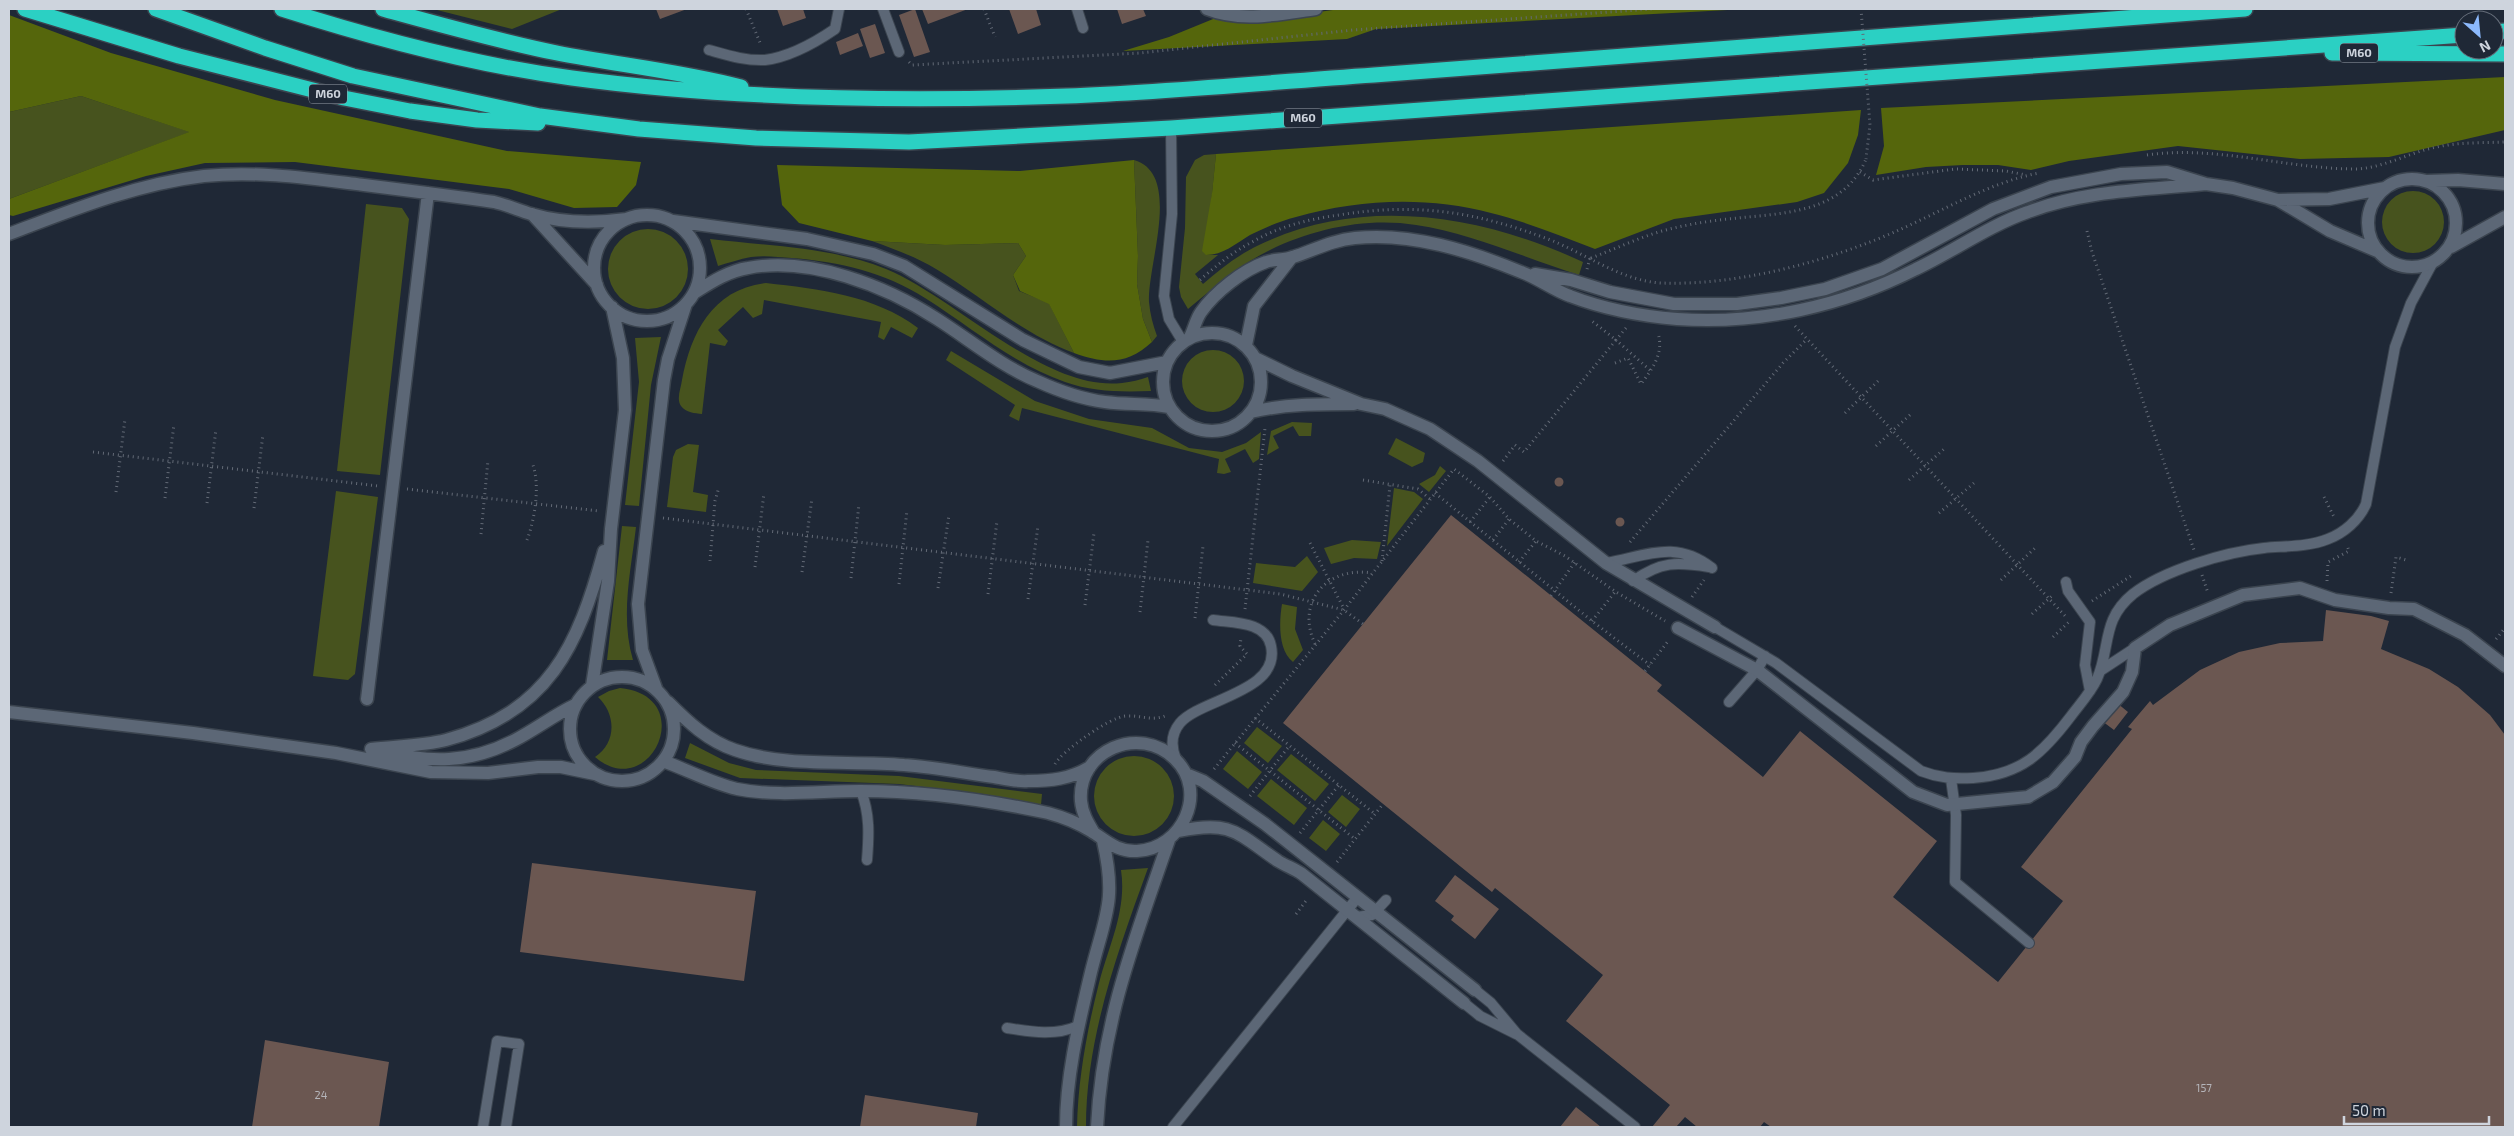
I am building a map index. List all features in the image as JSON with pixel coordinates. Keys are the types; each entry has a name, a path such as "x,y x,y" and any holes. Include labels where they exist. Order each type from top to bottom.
{"highway":[{"name":"M60","path":"25,9 179,56 344,98 410,111 477,120 756,138 910,142 1171,128 2003,66 2213,53 2454,35"},
{"name":"M60","path":"156,9 256,45 353,76 540,116 639,129"},
{"path":"282,9 334,26 462,58 568,78 673,89 780,96 1068,96 1488,67 2245,9"},
{"path":"383,9 479,35 557,53 701,77 780,96"},
{"name":"M60","path":"2213,53 2505,54"}],"street":[{"path":"1207,9 1220,14 1261,17 1316,9"},
{"path":"1187,340 1205,333 1220,333 1234,337 1246,345 1261,371 1262,386 1258,400 1251,412 1232,426 1208,431 1193,428 1180,419 1169,407 1164,392 1163,377 1167,362 1187,340 1200,313 1236,279 1265,262 1292,257 1322,245 1355,238 1389,237 1421,241 1467,253 1523,272 1570,280 1610,292 1674,304 1737,304 1790,296 1854,279 1908,256 1993,209 2050,187 2121,174 2167,172 2206,184 2233,188 2278,200 2330,231 2377,251"},
{"path":"9,234 117,195 205,176 250,174 296,177 494,202 532,214 594,223 628,219 643,215 658,216 673,221 807,240 873,254 904,266 1023,340 1079,367 1110,373 1167,362"},
{"path":"2278,200 2329,199 2385,188 2398,181 2413,179 2427,182 2440,188 2450,199 2456,212 2456,228 2451,248"},
{"path":"2427,182 2458,180 2505,184"},
{"path":"1523,272 1566,295 1608,308 1640,315 1704,321 1736,320 1783,313 1829,303 1888,282 1944,255 1998,224 2053,203 2124,190 2206,184"},
{"path":"2385,188 2372,205 2367,225 2370,239 2377,251 2388,262 2402,267 2417,268 2432,264 2451,248 2505,217"},
{"path":"367,700 428,193"},
{"path":"532,214 598,285 612,307 623,358 626,384 625,410 611,529 608,581 592,686"},
{"path":"598,285 594,269 596,253 603,239 614,227 628,219"},
{"path":"673,221 686,231 698,253 700,261 699,278 694,294"},
{"path":"1246,345 1254,306 1292,257"},
{"path":"612,307 625,316 641,320 657,320 673,314 686,304 694,294 715,280 732,272 761,266 807,269 850,277 904,299 1006,364 1034,380 1063,393 1107,403 1149,404 1169,407"},
{"path":"656,688 642,650 638,620 640,580 664,380 668,359 686,304"},
{"path":"1255,358 1292,376 1361,404 1385,409 1430,429 1458,446 1606,562 1633,580 1715,627"},
{"path":"1251,412 1301,404 1361,404"},
{"path":"336,753 444,740 474,731 500,718 528,700 551,678 568,652 593,590 611,529"},
{"path":"1678,628 1756,670 1913,792 1947,805 2028,797 2053,782 2075,757 2081,742 2092,726 2123,692 2132,672 2135,648 2170,625 2243,595 2300,588 2335,600 2389,608 2414,609 2440,621 2487,650 2505,666"},
{"path":"371,749 432,761 479,755 516,739 575,705 592,686 607,678 624,676 641,679 656,688 692,727 734,750 757,756 798,761 906,765 1026,782 1052,780 1077,775 1090,767"},
{"path":"9,712 193,733 336,753 390,766 432,772 470,774 538,767 561,767 595,774 609,780 624,781 639,778 652,772 664,761 670,751 675,726 668,702"},
{"path":"575,705 571,717 572,743 581,760 595,774"},
{"path":"664,761 720,785 739,789 778,792 861,791 945,798 1049,814 1067,819 1099,837 1118,849 1136,852 1154,849 1169,840 1179,831 1186,818 1190,803 1190,788 1186,774 1176,759 1162,749 1146,743 1128,742 1112,747 1097,757 1082,783 1081,801 1085,818 1099,837 1111,887 1109,911 1078,1026 1070,1077 1066,1127"},
{"path":"1186,774 1204,781 1265,824 1475,990"},
{"path":"1179,831 1212,826 1234,831 1252,841 1280,862 1302,874 1318,886 1464,1003"},
{"path":"1097,1127 1102,1069 1121,978 1169,840"}],"lane":[{"path":"708,50 739,58 766,60 818,40 836,28 839,9"},
{"path":"883,9 899,52"},
{"path":"1077,9 1083,28"},
{"path":"1171,128 1172,214 1164,296 1169,319 1187,340"},
{"path":"1715,627 1765,656 1910,765 1934,776 1951,779 1992,777 2029,761 2055,736 2090,691 2100,671 2107,634 2121,604 2149,584 2198,563 2262,548 2318,543 2342,532 2362,512 2379,439 2395,347 2411,303 2432,264"},
{"path":"1606,562 1668,550 1688,554 1712,568 1677,562 1666,564 1633,580"},
{"path":"2066,582 2068,591 2090,622 2085,664 2090,691"},
{"path":"1176,759 1172,744 1180,724 1195,712 1233,696 1246,688 1268,667 1271,656 1268,638 1260,630 1250,625 1213,620"},
{"path":"2100,671 2135,648"},
{"path":"1729,702 1756,670 1765,656"},
{"path":"1951,779 1956,804 1955,882 2029,943"},
{"path":"861,791 868,815 867,860"},
{"path":"1172,1127 1352,914 1357,898"},
{"path":"1352,914 1366,917 1376,912 1386,900"},
{"path":"1475,990 1491,1003 1517,1034 1635,1127"},
{"path":"1464,1003 1480,1016 1517,1034"},
{"path":"1007,1028 1050,1032 1068,1030 1078,1026"},
{"path":"483,1127 497,1041 519,1044 506,1127"}],"path":[{"path":"746,9 766,60"},
{"path":"984,9 995,37"},
{"path":"899,52 912,65 1130,53 1353,30 1652,9"},
{"path":"1590,258 1672,228 1716,220 1811,208 1840,193 1860,172 1866,160 1870,125 1862,9"},
{"path":"1860,172 1874,180 1955,169 1999,170 2027,175"},
{"path":"2087,231 2092,252 2212,608"},
{"path":"1783,313 2070,620"},
{"path":"1589,318 1651,371"},
{"path":"1480,489 1515,445 1524,452 1631,323"},
{"path":"1615,364 1628,358 1641,384 1651,371 1659,353 1660,340 1658,331"},
{"path":"1628,545 1783,363 1807,339"},
{"path":"1845,413 1878,381"},
{"path":"1876,446 1911,414"},
{"path":"116,492 125,419"},
{"path":"165,498 174,424"},
{"path":"207,503 216,429"},
{"path":"254,508 263,434"},
{"path":"1909,480 1944,449"},
{"path":"93,452 613,512"},
{"path":"481,534 488,460"},
{"path":"527,540 531,529 534,504 536,477 533,465"},
{"path":"1204,781 1344,610 1454,469 1490,497 1509,519 1536,541 1574,563 1616,592 1678,628 1645,671"},
{"path":"1363,480 1418,489 1430,499"},
{"path":"1939,513 1974,483"},
{"path":"1381,562 1390,485"},
{"path":"710,561 719,487"},
{"path":"755,566 764,493"},
{"path":"1435,493 1592,621 1650,664"},
{"path":"1470,522 1490,497"},
{"path":"802,572 812,498"},
{"path":"851,578 860,504"},
{"path":"899,584 907,510"},
{"path":"938,588 948,515"},
{"path":"648,516 1280,594 1313,600 1344,610 1363,624"},
{"path":"1493,540 1509,519"},
{"path":"988,594 997,521"},
{"path":"1028,599 1038,526"},
{"path":"1085,605 1094,533"},
{"path":"1140,612 1148,540"},
{"path":"1520,562 1536,541"},
{"path":"1310,544 1330,579 1344,610"},
{"path":"1195,618 1203,546"},
{"path":"1551,596 1586,548"},
{"path":"2001,580 2035,548"},
{"path":"2389,608 2396,557 2406,560"},
{"path":"1315,644 1309,623 1309,612 1313,600 1320,589 1330,579 1351,572 1373,573"},
{"path":"2032,614 2066,582"},
{"path":"1592,621 1616,592"},
{"path":"2053,637 2082,609"},
{"path":"1256,718 1375,814"},
{"path":"1052,780 1055,762 1090,733"},
{"path":"1235,743 1355,839"},
{"path":"1249,797 1290,746"},
{"path":"1298,836 1339,785"},
{"path":"1328,873 1383,804"},
{"path":"1296,914 1318,886"}],"green space":[{"path":"433,9 562,9 512,29"},
{"path":"1340,9 1746,9 1376,29 1347,39 1123,51 1169,37 1218,17 1260,20"},
{"path":"9,15 111,53 275,100 507,151 641,162 636,185 617,207 574,208 509,189 295,162 205,163 146,176 13,216 9,215 9,199 189,132 81,96 9,112"},
{"path":"2505,77 2505,130 2389,157 2300,159 2178,146 2069,161 2031,170 1998,165 1963,165 1926,167 1876,175 1884,146 1881,108"},
{"path":"81,96 190,132 9,199 9,112"},
{"path":"1861,110 1858,135 1848,163 1824,193 1797,202 1674,219 1595,249 1531,225 1491,213 1442,204 1393,202 1344,206 1296,217 1250,235 1218,253 1206,255 1202,251 1212,193 1216,154"},
{"path":"1216,154 1206,255 1218,255 1195,274 1203,284 1251,249 1299,229 1339,220 1381,216 1422,217 1464,223 1504,232 1583,262 1579,275 1478,240 1437,229 1416,225 1368,223 1320,231 1273,248 1232,273 1188,309 1181,297 1179,287 1185,228 1186,177 1195,160 1204,155"},
{"path":"1134,160 1149,169 1157,183 1160,201 1149,302 1157,336 1152,342 1143,319 1137,284 1138,256"},
{"path":"1134,160 1138,256 1137,284 1143,319 1152,342 1134,355 1115,360 1096,359 1074,353 1049,304 1020,291 1013,275 1026,256 1018,243 945,245 872,241 799,223 782,205 777,165 1020,171"},
{"path":"2413,191 2425,193 2435,200 2442,210 2444,222 2442,234 2435,244 2425,251 2413,253 2401,251 2391,244 2384,234 2382,222 2384,210 2391,200 2401,193"},
{"path":"366,204 402,208 409,219 380,475 337,471"},
{"path":"648,229 663,232 676,241 685,254 688,269 685,284 676,297 663,306 648,309 633,306 620,297 611,284 608,269 611,254 620,241 633,232"},
{"path":"710,239 800,248 844,256 886,269 942,300 1032,359 1062,373 1093,382 1122,383 1148,377 1151,391 1097,390 1065,382 1010,355 909,289 894,281 861,270 827,262 766,256 756,256 718,266"},
{"path":"872,241 945,245 1018,243 1026,256 1013,275 1019,291 1049,303 1074,353 1037,336 928,265 905,253"},
{"path":"766,283 845,295 883,308 918,328 912,338 891,327 884,340 878,337 881,322 764,300 762,314 753,318 743,307 718,330 728,341 725,346 710,343 702,414 685,410 681,406 679,393 691,345 699,330 719,304 732,294 748,287"},
{"path":"661,337 651,385 639,506 625,505 639,382 635,338"},
{"path":"1213,350 1225,352 1235,359 1242,369 1244,381 1242,393 1235,403 1225,410 1213,412 1201,410 1191,403 1184,393 1182,381 1184,369 1191,359 1201,352"},
{"path":"951,351 1035,401 1089,419 1152,428 1189,448 1222,452 1246,443 1261,432 1259,459 1253,463 1245,449 1225,459 1231,472 1217,473 1219,459 1022,408 1019,421 1009,416 1015,405 946,360"},
{"path":"1292,422 1312,423 1311,436 1299,436 1293,426 1273,436 1279,448 1267,455 1271,431"},
{"path":"1396,438 1425,453 1423,462 1412,467 1388,454"},
{"path":"688,444 699,445 693,492 708,495 706,512 667,507 673,457 676,450"},
{"path":"1440,466 1446,471 1429,492 1419,484 1435,475"},
{"path":"1394,488 1414,492 1423,499 1387,546"},
{"path":"336,491 378,497 355,674 348,680 313,676"},
{"path":"622,526 636,527 629,577 627,610 627,627 633,660 607,660"},
{"path":"1352,540 1381,542 1377,559 1354,558 1331,564 1324,548"},
{"path":"1307,556 1318,572 1302,591 1253,583 1256,563 1295,567"},
{"path":"1282,604 1297,607 1295,629 1303,650 1293,662 1288,657 1282,643 1280,619"},
{"path":"620,688 644,695 658,709 662,726 658,743 648,758 633,767 615,768 595,757 607,744 612,728 608,711 598,697"},
{"path":"1257,727 1282,746 1268,763 1244,743"},
{"path":"690,743 729,763 756,770 899,776 1042,794 1041,805 983,794 899,784 740,778 685,758"},
{"path":"1237,751 1262,772 1248,789 1223,769"},
{"path":"1291,754 1329,784 1315,801 1277,770"},
{"path":"1134,756 1149,759 1162,768 1171,781 1174,796 1171,811 1162,824 1149,833 1134,836 1119,833 1106,824 1097,811 1094,796 1097,781 1106,768 1119,759"},
{"path":"1271,779 1307,808 1294,825 1257,796"},
{"path":"1342,795 1360,809 1346,827 1328,812"},
{"path":"1323,820 1340,834 1326,851 1309,838"},
{"path":"1148,868 1115,963 1098,1027 1087,1093 1086,1127 1077,1127 1081,1073 1087,1037 1099,983 1116,927 1122,899 1121,870"}],"building":[{"path":"656,9 687,9 660,19"},
{"path":"777,9 803,9 806,18 783,26"},
{"path":"915,9 930,52 914,57 899,15"},
{"path":"922,9 968,9 928,24"},
{"path":"1009,9 1036,9 1041,25 1018,34"},
{"path":"1117,9 1143,9 1146,16 1122,24"},
{"path":"875,24 885,53 870,58 860,29"},
{"path":"858,33 863,46 840,55 836,42"},
{"path":"1559,477 1564,482 1559,487 1554,482"},
{"path":"1451,515 1662,685 1657,691 1763,777 1800,731 1937,841 1893,897 1998,982 2063,901 2021,867 2132,729 2128,727 2150,701 2153,705 2200,670 2239,652 2280,643 2323,641 2326,610 2371,616 2389,621 2381,649 2429,669 2458,687 2490,715 2505,735 2505,1127 1771,1127 1764,1122 1760,1127 1697,1127 1685,1117 1676,1127 1652,1127 1670,1105 1566,1021 1603,975 1495,888 1492,892 1283,723"},
{"path":"1620,517 1625,522 1620,527 1615,522"},
{"path":"2117,703 2128,712 2114,730 2102,721"},
{"path":"532,863 756,891 744,981 520,952"},
{"path":"1455,875 1499,909 1475,939 1451,920 1454,916 1435,901"},
{"path":"265,1040 389,1062 379,1127 252,1127"},
{"path":"865,1095 978,1113 976,1127 860,1127"},
{"path":"1576,1107 1601,1127 1560,1127"}]}
